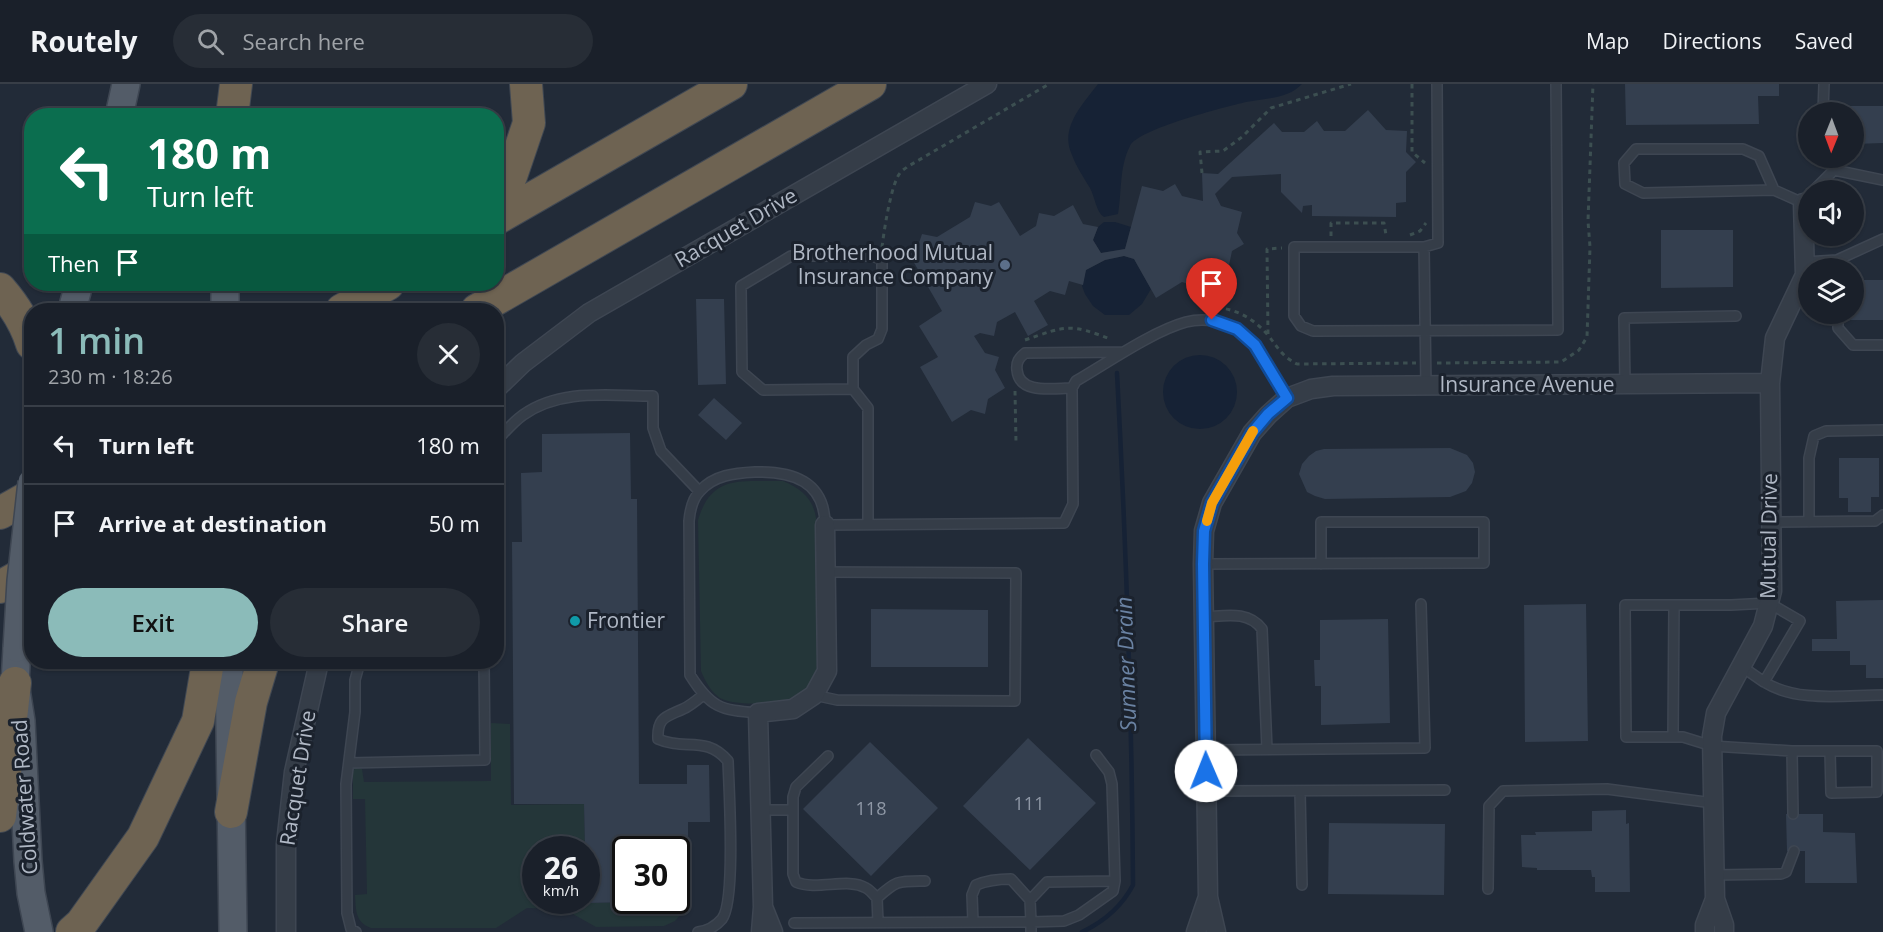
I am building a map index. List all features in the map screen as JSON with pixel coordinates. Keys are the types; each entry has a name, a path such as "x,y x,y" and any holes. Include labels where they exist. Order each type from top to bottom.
{"highway":[{"path":"233,108 236,84"},
{"path":"504,184 511,176 529,123 526,84"},
{"path":"504,214 731,84"},
{"path":"489,303 870,84"},
{"path":"504,317 599,240"},
{"path":"0,289 24,324"},
{"path":"354,303 376,291"},
{"path":"0,513 24,500"},
{"path":"0,587 24,573"},
{"path":"72,932 81,924 143,837 198,721 207,669"},
{"path":"231,812 251,702 261,669"},
{"path":"0,816 15,683"}],"main road":[{"path":"121,108 126,84"},
{"path":"222,84 223,108"},
{"name":"Coldwater Road","path":"24,554 15,683 21,721 32,893 39,932"},
{"path":"229,669 233,932"}],"street":[{"name":"Racquet Drive","path":"504,382 524,363 589,313 987,84"},
{"name":"Mutual Drive","path":"1724,932 1724,925 1715,899 1712,746 1716,713 1763,626 1772,591 1770,383 1775,338 1798,289"},
{"name":"Insurance Avenue","path":"1287,398 1311,389 1334,386 1770,383"},
{"path":"1216,932 1208,897 1204,531 1212,503 1252,433 1268,414 1287,398"},
{"path":"761,932 763,907 758,713 793,709 814,695 827,670 825,525"},
{"name":"Racquet Drive","path":"286,932 286,844 293,782 317,669"},
{"path":"1196,932 1208,897"},
{"name":"Mutual Drive","path":"1706,932 1705,925 1715,899"},
{"path":"763,907 773,932"}],"lane":[{"path":"1437,84 1438,243 1424,247 1294,247 1294,316 1301,326 1313,332 1558,330 1556,84"},
{"path":"1823,102 1824,84"},
{"path":"1774,190 1760,156 1743,149 1636,149 1624,163 1625,184 1643,193 1774,190 1798,194"},
{"path":"1824,180 1834,170 1883,180"},
{"path":"1848,258 1883,239"},
{"path":"1424,247 1426,386"},
{"path":"853,389 763,390 742,372 741,286 791,256 870,256 882,259 882,329 878,339 866,345 853,357 853,389 868,408 868,524"},
{"path":"1625,384 1624,318 1736,316"},
{"path":"758,713 727,711 703,695 690,675 688,521 699,491 722,476 735,472 784,473 797,477 812,487 822,500 825,525 1064,523 1073,504 1072,388 1076,381 1126,352 1164,331 1187,322 1212,320 1237,329 1255,345 1287,398"},
{"path":"1838,324 1838,328 1853,345 1883,345"},
{"path":"1072,388 1030,388 1021,382 1017,374 1019,358 1025,353 1126,352"},
{"path":"504,433 522,416 546,402 575,395 653,396 653,428 661,451 699,491"},
{"path":"1809,522 1809,458 1814,436 1826,431 1883,430"},
{"path":"1771,522 1875,521 1883,515"},
{"path":"1203,564 1321,564 1484,563 1484,522 1321,522 1321,564"},
{"path":"814,695 837,700 1015,701 1016,573 825,572"},
{"path":"1764,682 1800,621 1769,603 1624,605 1626,737 1683,737 1712,746 1792,752 1830,751 1877,751 1877,792 1831,793 1830,751"},
{"path":"1206,750 1425,748 1421,604"},
{"path":"1673,737 1674,605"},
{"path":"1204,617 1246,616 1256,620 1262,629 1267,749"},
{"path":"1741,666 1776,690 1795,695 1883,695"},
{"path":"356,932 351,929 347,913 345,784 356,712 355,680 358,669"},
{"path":"348,763 485,760 484,669"},
{"path":"698,932 708,931 723,918 730,893 728,761 720,752 706,745 670,744 658,739 657,728 665,717 685,709 703,695"},
{"path":"1792,752 1793,814"},
{"path":"794,923 973,922 1031,927 1064,921 1079,915 1113,891 1115,881 1112,784 1109,772 1096,755"},
{"path":"828,756 796,787 793,810 793,874 796,882 804,885 866,887 877,898 878,922"},
{"path":"1488,889 1489,806 1503,791 1607,789 1713,803"},
{"path":"1206,791 1445,790"},
{"path":"1300,791 1302,885"},
{"path":"759,810 793,810"},
{"path":"1714,875 1781,874 1786,872 1794,851"},
{"path":"973,922 972,895 976,885 993,879 1011,879 1030,900 1031,927"},
{"path":"877,898 893,883 925,881"},
{"path":"1030,900 1047,882 1115,881"}],"path":[{"path":"882,259 884,230 900,173 907,166 1049,84"},
{"path":"1202,173 1200,152 1224,150 1242,137 1271,108 1351,84"},
{"path":"1412,84 1412,152 1426,164"},
{"path":"1206,307 1234,310 1251,318 1268,334 1286,358 1297,364 1561,362 1580,350 1587,337 1593,84"},
{"path":"1402,235 1411,235 1420,231 1427,221"},
{"path":"1331,236 1331,223 1384,223 1385,235 1394,235"},
{"path":"1268,334 1267,249 1282,249 1287,243"},
{"path":"1024,340 1066,327 1094,332 1116,341"},
{"path":"1014,387 1016,443"}],"shaded area":[{"path":"742,481 783,481 805,495 812,505 816,518 817,670 807,688 795,697 749,704 728,701 714,693 701,671 698,520 711,494 720,487"},
{"path":"491,723 510,724 511,805 584,804 585,836 522,836 522,911 496,928 371,928 362,922 357,915 355,895 367,894 365,799 353,799 355,768 362,769 364,782 491,781"},
{"path":"612,902 612,914 681,914 675,921 664,926 596,927 573,914 600,914 600,903"}],"water":[{"path":"1098,84 1302,84 1290,93 1202,114 1165,126 1136,139 1130,146 1124,162 1118,214 1104,217 1099,212 1092,192 1072,155 1068,135 1074,117"},
{"path":"1104,222 1115,222 1131,227 1125,249 1101,253 1093,240 1098,227"},
{"path":"1124,256 1134,259 1151,289 1142,304 1129,315 1105,315 1093,306 1085,294 1082,286 1086,270 1105,260"},
{"path":"1200,355 1221,361 1231,371 1237,392 1231,413 1221,423 1200,429 1179,423 1169,413 1163,392 1169,371 1179,361"}],"building":[{"path":"1625,84 1779,84 1779,96 1758,96 1759,124 1626,125"},
{"path":"1864,106 1883,106 1883,143 1864,144"},
{"name":"Brotherhood Mutual Insurance Company","path":"1368,110 1386,130 1407,131 1406,152 1416,162 1406,172 1406,202 1396,203 1396,217 1312,216 1312,205 1303,206 1302,213 1281,192 1281,174 1232,177 1215,194 1221,206 1242,212 1237,233 1244,244 1232,251 1223,294 1182,282 1156,298 1134,259 1124,256 1105,260 1086,270 1083,285 1069,281 1065,295 1050,291 1034,301 1048,325 1028,336 1015,312 997,322 994,336 980,333 974,336 985,353 999,357 995,370 1005,388 988,399 985,414 971,410 952,422 920,367 938,357 919,326 942,311 909,254 917,249 922,234 937,237 970,217 975,202 991,206 999,202 1020,236 1036,226 1039,213 1054,216 1073,205 1083,224 1098,227 1093,240 1101,253 1125,249 1142,186 1163,191 1175,184 1182,196 1203,201 1202,173 1218,174 1274,123 1282,132 1304,132 1317,121 1324,131 1345,131"},
{"path":"1661,230 1733,230 1733,287 1661,288"},
{"path":"1864,280 1883,280 1883,320 1864,320"},
{"path":"696,299 724,299 726,384 698,385"},
{"path":"714,398 742,423 726,440 698,415"},
{"name":"Frontier","path":"630,433 631,499 637,499 639,784 687,784 687,765 709,765 710,822 688,822 688,836 612,836 612,903 600,903 600,836 585,836 584,804 514,804 512,542 522,542 521,473 542,472 542,434"},
{"path":"1450,448 1467,455 1473,463 1475,472 1472,483 1466,491 1450,497 1325,499 1307,492 1299,474 1302,464 1309,456 1324,449"},
{"path":"1839,458 1879,458 1879,497 1871,497 1871,512 1848,512 1848,498 1839,498"},
{"path":"1883,600 1883,678 1866,678 1866,665 1850,665 1850,651 1812,651 1812,639 1837,639 1836,601"},
{"path":"1586,604 1588,741 1525,742 1524,605"},
{"path":"871,609 988,610 988,667 871,667"},
{"path":"1388,619 1390,723 1321,725 1321,686 1315,686 1314,660 1320,660 1320,620"},
{"path":"1028,738 1096,803 1030,870 963,806"},
{"path":"870,742 938,808 871,876 803,809"},
{"path":"1626,810 1626,824 1629,823 1630,892 1595,892 1595,877 1592,877 1591,870 1537,870 1537,868 1522,867 1521,835 1536,835 1535,832 1592,831 1592,811"},
{"path":"1786,814 1823,814 1823,832 1855,833 1857,883 1805,883 1805,851 1787,851"},
{"path":"1329,823 1445,824 1444,895 1328,894"}],"waterway":[{"name":"Sumner Drain","path":"1082,932 1111,913 1133,885 1128,629 1117,373"}],"slow traffic":[{"path":"1207,521 1212,503 1253,431"}],"place":[{"name":"Brotherhood Mutual Insurance Company","path":"1005,265"},
{"name":"Frontier","path":"575,621"}],"route":[{"path":"1206,771 1204,531 1212,503 1252,433 1268,414 1287,398 1255,345 1237,329 1212,320"}]}
